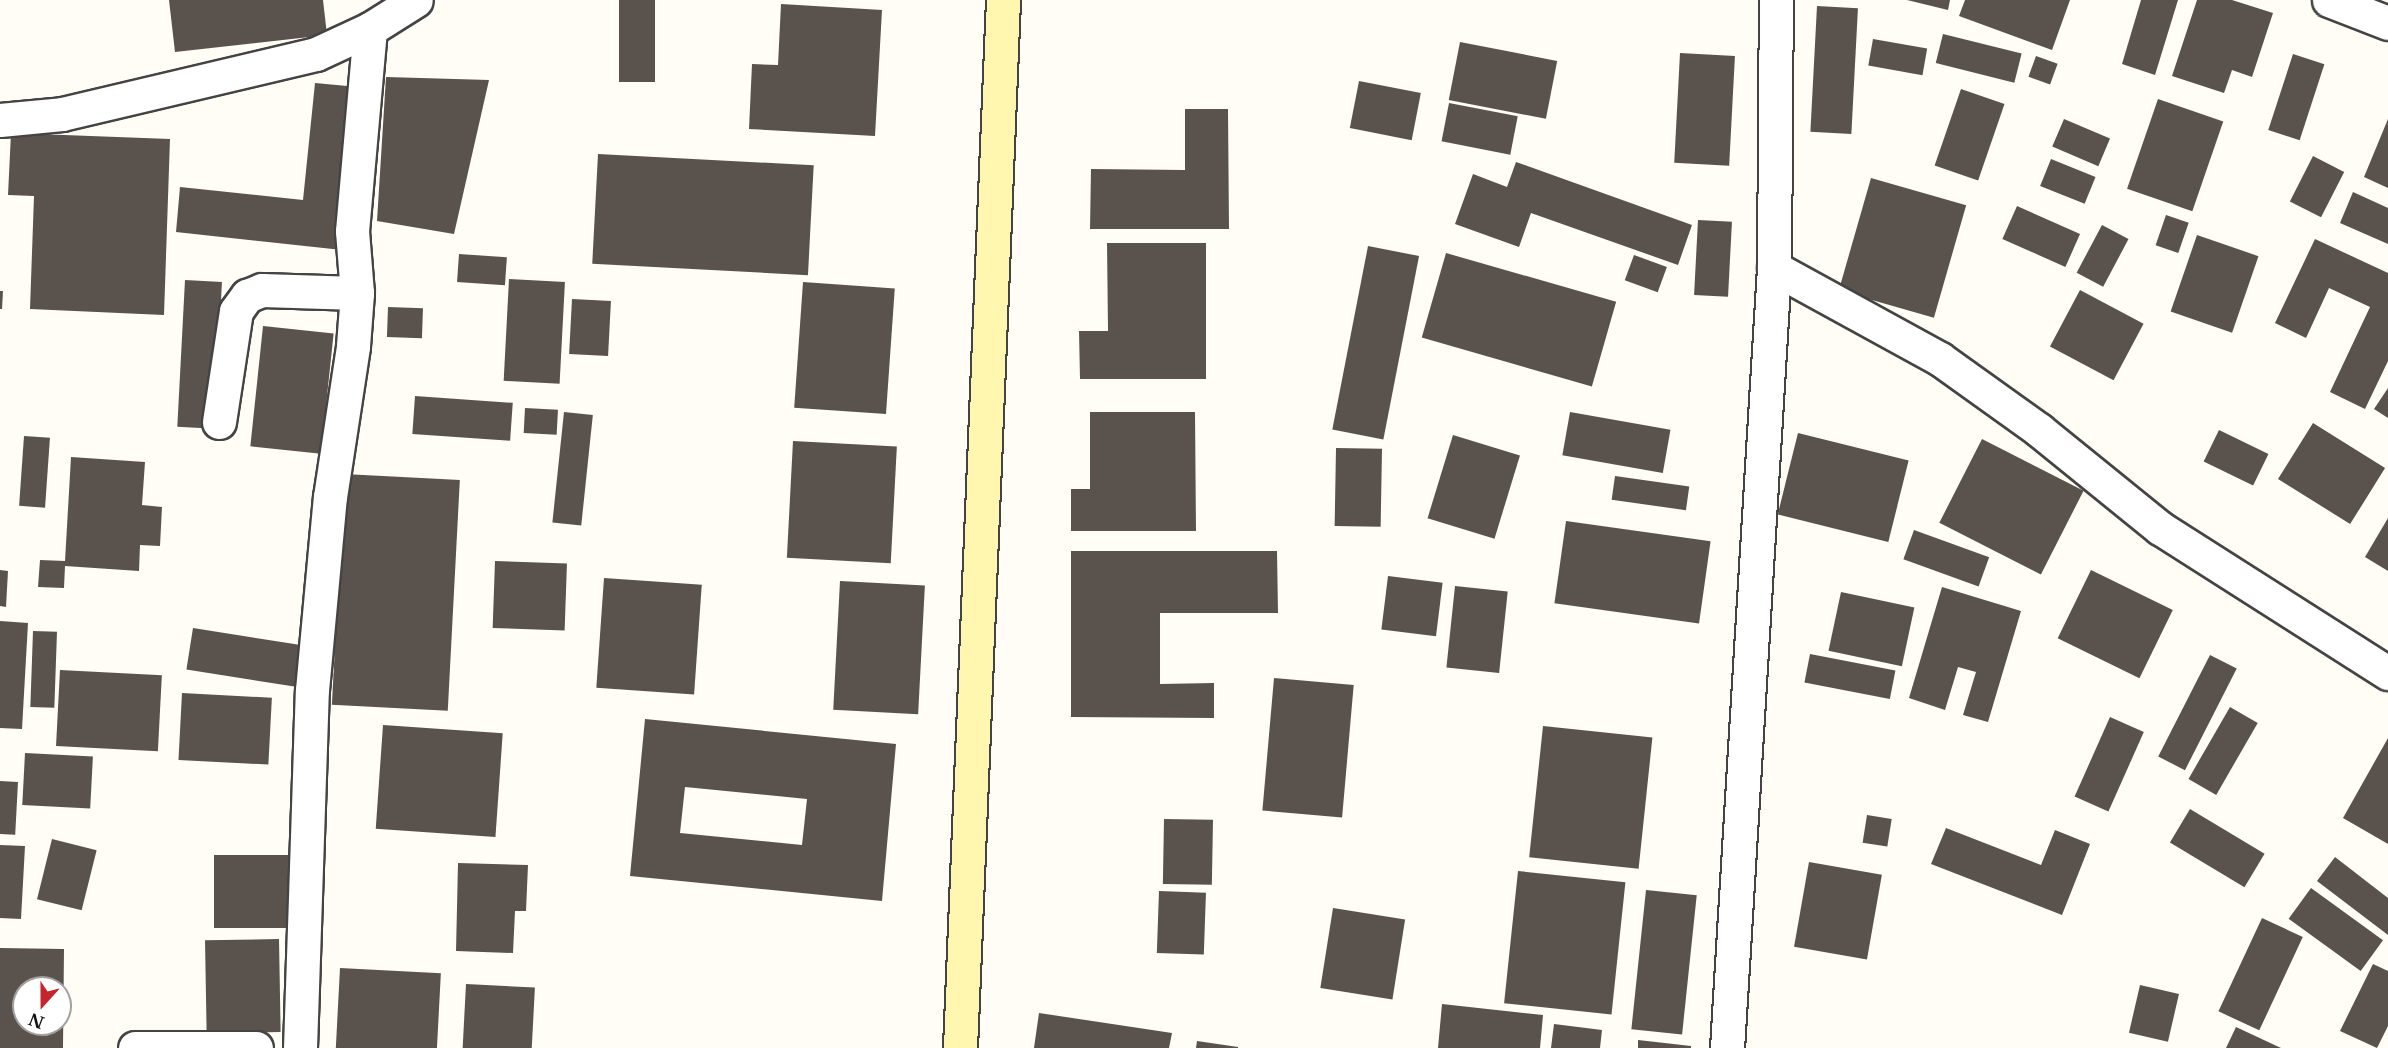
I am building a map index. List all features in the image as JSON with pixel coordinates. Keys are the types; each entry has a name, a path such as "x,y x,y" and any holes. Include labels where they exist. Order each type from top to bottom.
{"street":[{"path":"0,120 62,114 316,54 370,29 416,0"},
{"path":"960,1048 1003,0"},
{"path":"1727,1048 1774,268 1776,0"},
{"path":"2329,0 2388,23"},
{"path":"300,1048 312,690 330,497 353,346 357,293 352,231 370,29"},
{"path":"1774,268 1940,359 2039,430 2160,528 2388,673"},
{"path":"219,422 236,310 247,296 262,290 357,293"},
{"path":"135,1048 256,1048"}],"building":[{"path":"169,0 323,0 327,35 175,52"},
{"path":"619,0 655,0 655,82 619,82"},
{"path":"1907,0 1950,0 1948,10"},
{"path":"1965,0 2070,0 2052,50 1959,16"},
{"path":"2141,0 2178,0 2155,75 2122,64"},
{"path":"2197,0 2232,0 2273,13 2252,77 2232,70 2224,93 2172,76"},
{"path":"781,4 882,10 875,136 749,129 752,64 778,65"},
{"path":"1817,6 1858,8 1851,134 1810,132"},
{"path":"1943,34 2022,54 2014,83 1936,63"},
{"path":"1873,39 1927,49 1922,75 1868,66"},
{"path":"1460,42 1557,61 1546,119 1449,100"},
{"path":"1680,53 1735,56 1729,166 1674,163"},
{"path":"2293,54 2324,64 2300,140 2268,130"},
{"path":"2036,56 2058,64 2050,85 2028,77"},
{"path":"386,77 489,80 454,234 377,221"},
{"path":"1359,81 1421,93 1412,140 1350,128"},
{"path":"315,83 358,87 342,250 176,232 180,187 303,200"},
{"path":"1961,89 2004,104 1978,181 1935,166"},
{"path":"2158,99 2223,121 2192,211 2127,189"},
{"path":"1449,103 1518,116 1510,155 1442,141"},
{"path":"1185,109 1228,109 1229,229 1090,229 1091,169 1185,170"},
{"path":"2064,119 2110,139 2098,166 2052,147"},
{"path":"2388,119 2388,188 2364,177"},
{"path":"11,133 170,139 164,315 30,309 34,196 8,195"},
{"path":"598,154 814,165 808,275 592,264"},
{"path":"2313,156 2344,172 2321,217 2290,201"},
{"path":"2051,159 2096,177 2085,204 2040,186"},
{"path":"1516,162 1692,225 1678,265 1531,213 1519,247 1455,224 1473,174 1507,187"},
{"path":"1871,178 1966,205 1934,318 1839,290"},
{"path":"2353,192 2388,208 2388,244 2340,223"},
{"path":"2017,206 2080,234 2065,267 2002,239"},
{"path":"2166,215 2189,223 2178,253 2156,245"},
{"path":"1698,220 1732,222 1728,297 1694,295"},
{"path":"2102,225 2128,239 2103,287 2077,273"},
{"path":"2197,235 2258,256 2232,333 2171,312"},
{"path":"2315,239 2388,273 2388,361 2365,409 2330,392 2370,307 2329,288 2306,338 2275,323"},
{"path":"1107,243 1206,243 1206,379 1080,379 1079,331 1108,331"},
{"path":"1368,246 1419,256 1383,439 1332,430"},
{"path":"1446,253 1616,302 1592,386 1422,338"},
{"path":"459,254 507,257 505,285 457,282"},
{"path":"1634,255 1667,267 1658,292 1625,280"},
{"path":"509,279 565,282 560,384 504,381"},
{"path":"185,280 222,282 214,429 177,427"},
{"path":"803,282 895,288 886,414 794,408"},
{"path":"2080,290 2144,324 2114,380 2050,347"},
{"path":"0,291 3,291 2,309 0,309"},
{"path":"572,299 611,301 608,356 569,354"},
{"path":"388,307 423,308 422,338 387,337"},
{"path":"263,326 334,333 321,454 250,446"},
{"path":"2388,388 2388,418 2374,409"},
{"path":"415,396 513,403 510,441 412,434"},
{"path":"525,408 558,410 557,435 524,433"},
{"path":"564,412 593,415 581,525 552,522"},
{"path":"1090,412 1195,412 1196,531 1071,531 1071,489 1090,489"},
{"path":"1570,412 1670,430 1663,473 1562,455"},
{"path":"2313,423 2385,468 2350,524 2278,479"},
{"path":"2219,430 2268,454 2253,486 2204,461"},
{"path":"1798,433 1909,461 1888,542 1778,515"},
{"path":"1453,435 1520,455 1495,539 1428,518"},
{"path":"24,436 50,438 45,508 19,506"},
{"path":"1982,439 2084,491 2041,575 1939,523"},
{"path":"793,441 897,446 891,563 787,558"},
{"path":"1336,448 1382,449 1381,527 1335,526"},
{"path":"71,457 145,462 142,505 162,507 160,546 140,545 139,571 65,566 64,588 38,587 40,560 65,561"},
{"path":"344,474 460,480 448,711 332,705"},
{"path":"1615,476 1689,486 1686,510 1612,500"},
{"path":"2388,518 2388,571 2365,557"},
{"path":"1566,521 1711,541 1699,624 1554,603"},
{"path":"1914,530 1989,557 1979,586 1903,559"},
{"path":"1071,551 1277,551 1278,613 1160,613 1160,684 1214,683 1214,718 1071,717"},
{"path":"495,561 567,564 565,630 493,628"},
{"path":"0,570 8,571 6,607 0,606"},
{"path":"2091,570 2173,610 2139,678 2058,638"},
{"path":"1388,576 1443,583 1436,636 1381,630"},
{"path":"604,578 702,585 694,695 596,688"},
{"path":"840,581 925,585 918,714 833,710"},
{"path":"1455,586 1508,592 1499,673 1446,668"},
{"path":"1942,587 2021,611 1988,722 1963,715 1976,672 1958,667 1945,710 1909,698"},
{"path":"1841,592 1914,608 1902,666 1829,651"},
{"path":"0,621 28,623 22,729 0,728"},
{"path":"193,628 306,646 299,687 186,669"},
{"path":"33,631 57,632 54,708 30,707"},
{"path":"1810,654 1895,671 1890,699 1804,682"},
{"path":"2210,655 2237,669 2185,770 2158,757"},
{"path":"60,670 162,675 158,751 56,746"},
{"path":"1274,678 1354,685 1342,817 1262,810"},
{"path":"182,693 272,698 268,765 178,760"},
{"path":"2230,707 2258,723 2216,795 2188,779"},
{"path":"2110,717 2144,732 2108,812 2075,796"},
{"path":"645,719 896,744 882,901 630,876","holes":["685,787 807,799 802,845 680,833"]},
{"path":"383,725 503,733 495,837 376,829"},
{"path":"1543,726 1652,737 1639,869 1529,857"},
{"path":"2388,738 2388,844 2343,818"},
{"path":"25,753 93,757 90,808 22,805"},
{"path":"0,781 18,782 15,835 0,834"},
{"path":"2190,809 2265,854 2244,887 2170,842"},
{"path":"1867,815 1892,819 1887,847 1863,843"},
{"path":"1164,819 1213,820 1212,885 1163,884"},
{"path":"1946,828 2041,865 2055,830 2090,844 2062,915 1931,864"},
{"path":"52,839 97,850 82,910 37,899"},
{"path":"0,845 25,846 21,919 0,918"},
{"path":"214,855 295,855 295,928 214,928"},
{"path":"2335,857 2388,898 2388,935 2317,881"},
{"path":"1809,862 1882,875 1867,960 1794,947"},
{"path":"458,863 528,865 526,911 515,911 513,953 456,951"},
{"path":"1518,871 1625,882 1612,1015 1504,1003"},
{"path":"2311,888 2383,940 2361,971 2289,919"},
{"path":"1646,890 1697,895 1682,1035 1631,1029"},
{"path":"1159,891 1206,893 1204,955 1157,953"},
{"path":"1333,908 1405,919 1392,999 1320,988"},
{"path":"2262,918 2303,937 2259,1030 2218,1011"},
{"path":"279,939 281,1032 207,1033 205,940"},
{"path":"0,948 64,949 64,976 12,976 12,1036 63,1036 63,1048 0,1048"},
{"path":"2373,964 2388,971 2388,1026 2377,1048 2340,1031"},
{"path":"340,968 441,973 437,1048 336,1048"},
{"path":"466,984 535,988 532,1048 463,1048"},
{"path":"2140,985 2179,994 2168,1042 2129,1033"},
{"path":"1442,1004 1543,1015 1540,1048 1438,1048"},
{"path":"1039,1013 1172,1033 1169,1048 1034,1048"},
{"path":"1554,1024 1602,1030 1600,1048 1551,1048"},
{"path":"2236,1027 2281,1048 2226,1048"},
{"path":"1638,1040 1691,1046 1691,1048 1638,1048"},
{"path":"1197,1041 1238,1047 1238,1048 1196,1048"}]}
